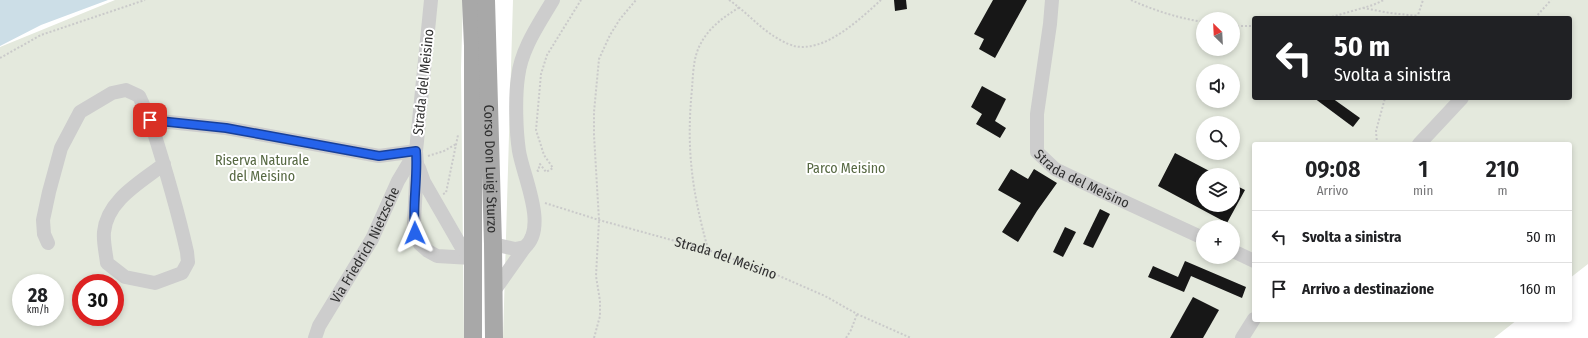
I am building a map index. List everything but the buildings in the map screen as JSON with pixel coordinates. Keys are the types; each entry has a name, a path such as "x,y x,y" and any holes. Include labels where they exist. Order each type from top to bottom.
{"main road":[{"name":"Corso Don Luigi Sturzo","path":"471,0 473,46 472,258 474,338"},
{"name":"Corso Don Luigi Sturzo","path":"486,0 493,244 494,338"}],"street":[{"name":"Strada del Meisino","path":"431,0 414,222 415,233 420,244 437,256 472,258"},
{"path":"494,292 532,237 535,218 519,151 517,128 518,73 524,51 553,0"},
{"name":"Strada del Meisino","path":"1052,0 1037,114 1037,152 1055,169 1196,235"},
{"path":"48,243 44,234 43,220 61,148 80,112 112,93 126,90 139,96 150,120 164,164 182,228 188,262 182,274 155,283 125,277 107,263 104,233 107,217 122,196 164,164"},
{"path":"1421,142 1460,100"},
{"path":"150,120 226,128 379,156 419,157"},
{"name":"Strada del Meisino","path":"419,157 424,182 462,248 472,258"},
{"name":"Via Friedrich Nietzsche","path":"315,338 319,326 372,239 398,180 419,157"},
{"path":"493,244 515,249 525,247"},
{"path":"1240,254 1252,260"},
{"path":"1242,338 1252,322"}],"path":[{"path":"0,58 41,35 145,0"},
{"path":"526,178 533,177 533,168 538,171 540,164 546,172 553,168 544,155 536,130 541,74 547,55 581,0"},
{"path":"594,338 600,316 600,301 596,276 600,220 594,135 594,112 599,59 610,35 620,19 636,0"},
{"path":"729,0 740,7 772,35 794,46 810,46 832,38 858,22 881,0"},
{"path":"1131,0 1146,7 1196,21"},
{"path":"1335,16 1384,0"},
{"path":"1417,16 1423,0"},
{"path":"1537,16 1550,0"},
{"path":"708,250 699,219 689,158 690,110 695,63 699,48 715,24 740,7"},
{"path":"1362,8 1410,16"},
{"path":"1240,26 1252,26"},
{"path":"1377,142 1376,132 1384,100"},
{"path":"440,191 443,194 446,193 458,130"},
{"path":"419,157 444,151 456,144"},
{"name":"Strada del Meisino","path":"532,202 553,205 600,220 708,250 791,281 824,296 857,314 911,338"},
{"path":"846,338 851,330 857,314"}],"green space":[{"name":"Riserva Naturale del Meisino","path":"115,0 463,0 461,69 464,338 0,338 0,47"},
{"name":"Parco Meisino","path":"513,0 1588,0 1588,264 1572,276 1572,142 1252,142 1252,322 1514,322 1494,338 503,338"}],"shaded area":[{"path":"0,0 108,0 41,25 0,46"}],"route":[{"path":"150,120 226,128 379,156 416,151 415,233"}]}
